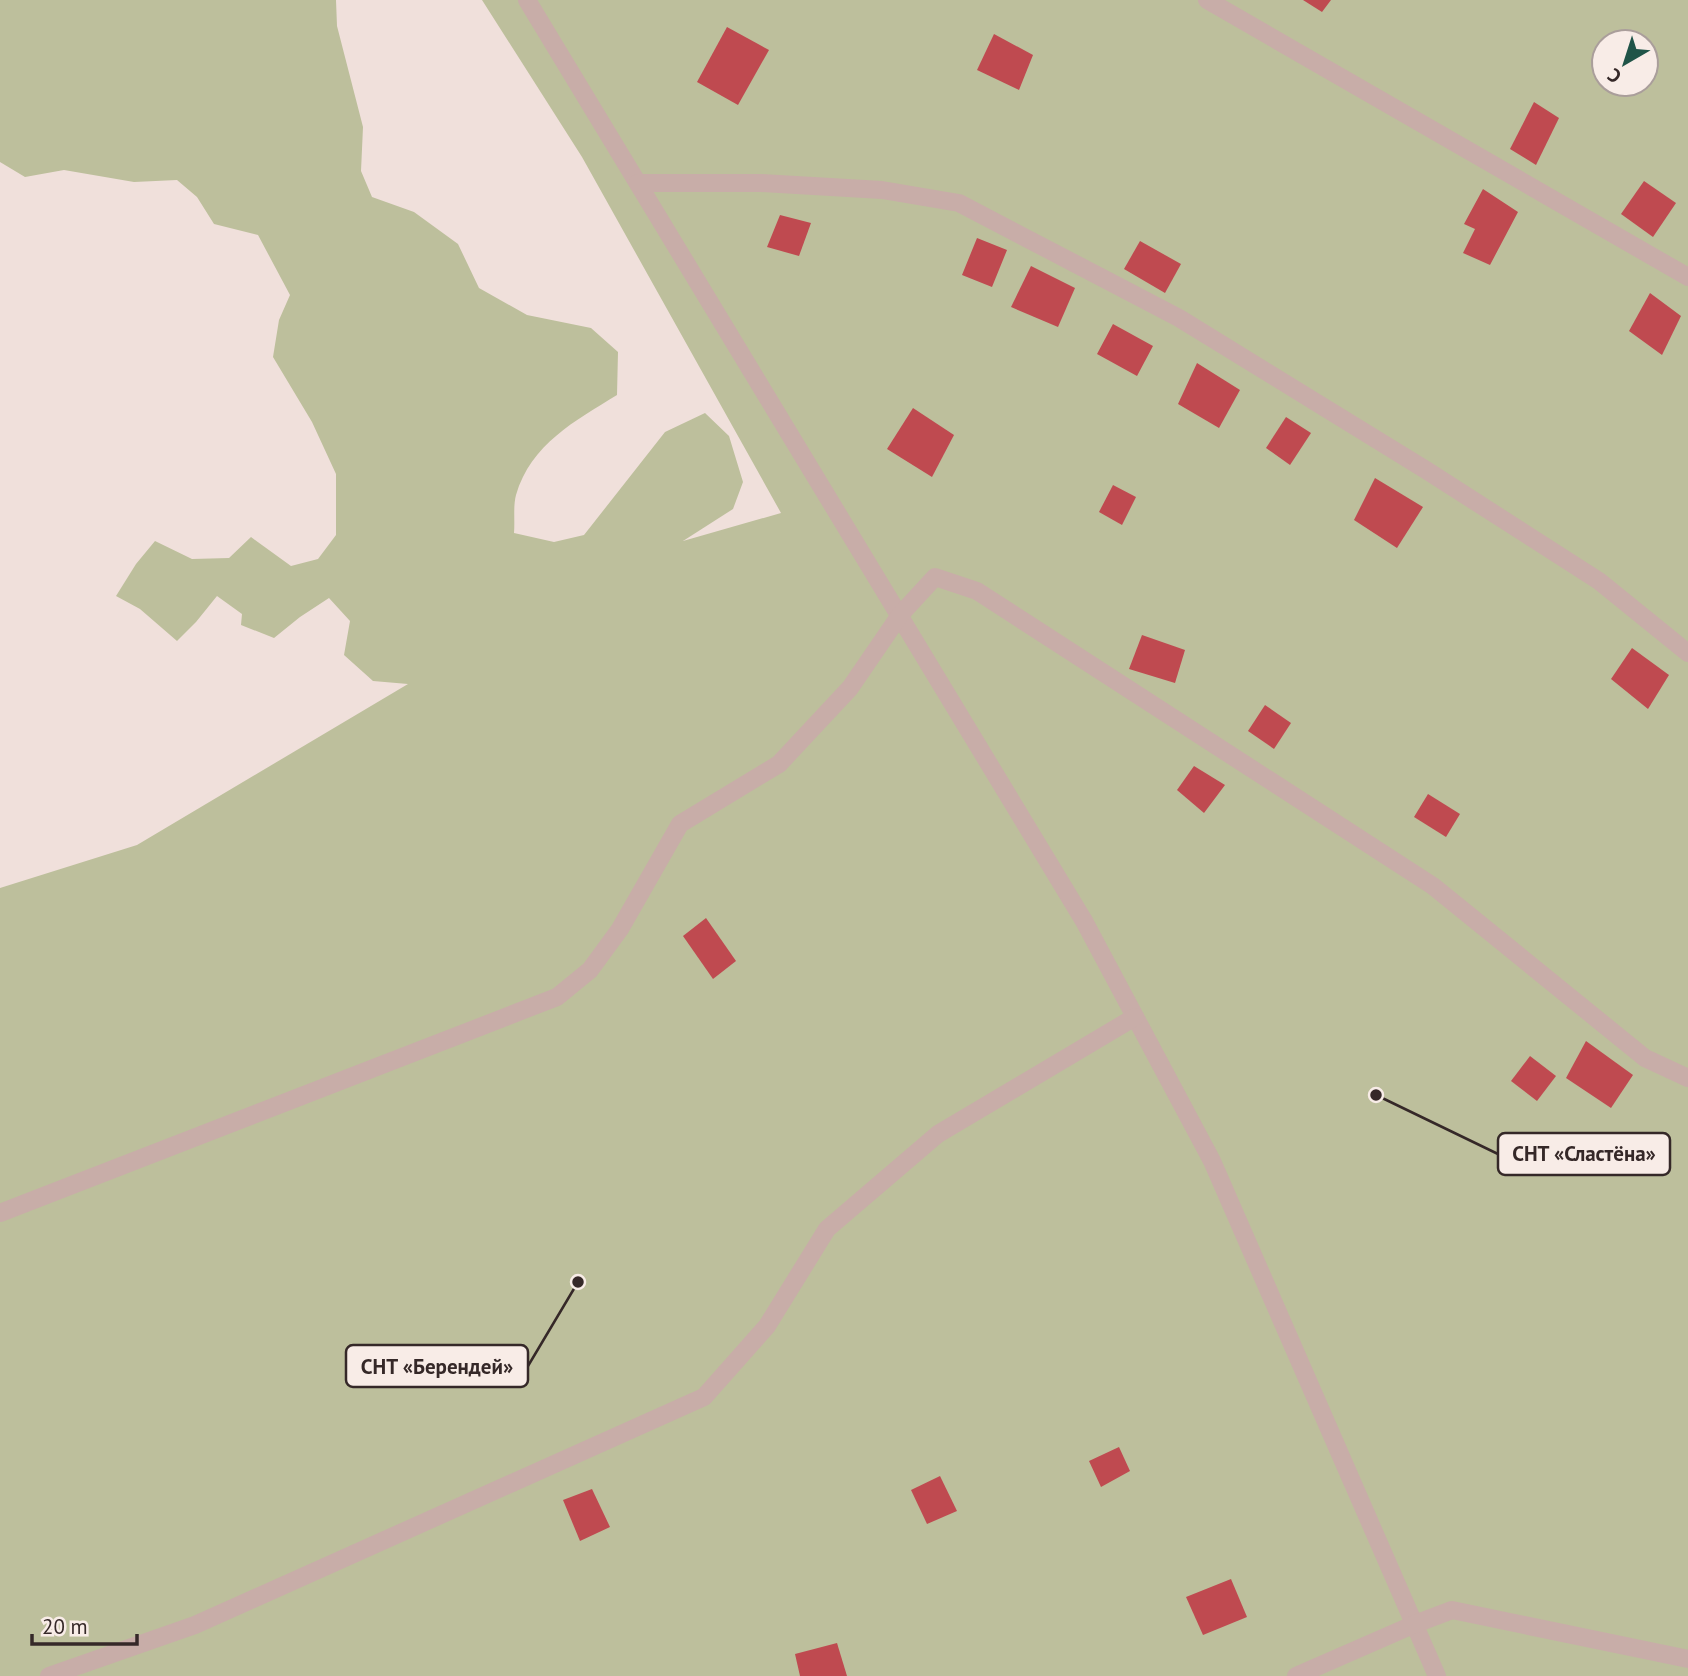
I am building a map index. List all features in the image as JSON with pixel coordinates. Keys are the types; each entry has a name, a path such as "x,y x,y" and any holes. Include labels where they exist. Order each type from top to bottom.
{"street":[{"path":"527,0 1084,921 1212,1161 1437,1676"},
{"path":"1207,0 1688,277"},
{"path":"638,183 761,183 882,190 959,203 1179,318 1414,462 1598,581 1688,653"},
{"path":"0,1213 557,997 590,970 620,929 680,824 779,764 850,688 900,615 934,577 977,591 1433,886 1645,1058 1688,1078"},
{"path":"48,1676 195,1625 704,1396 767,1326 827,1229 938,1134 1135,1017"},
{"path":"1297,1676 1452,1610 1688,1659"}],"green space":[{"path":"0,0 336,0 337,26 363,127 361,171 372,197 414,212 458,244 479,288 527,315 591,328 618,352 617,395 556,436 532,462 516,495 514,533 554,542 584,535 665,432 705,413 729,436 743,482 733,509 683,541 781,513 582,157 482,0 1688,0 1688,1676 0,1676 0,888 137,845 408,684 373,681 344,655 350,621 329,598 274,638 241,625 242,614 217,596 177,641 140,609 116,596 136,564 155,541 192,559 229,558 251,537 291,566 318,559 336,535 336,474 312,422 273,357 279,320 290,295 258,235 214,224 197,197 177,180 134,182 64,170 25,177 0,162"}],"building":[{"path":"1303,0 1331,0 1322,12"},
{"path":"727,27 769,50 738,105 697,82"},
{"path":"994,34 1033,55 1019,90 977,70"},
{"path":"1534,102 1559,118 1536,165 1510,149"},
{"path":"1644,181 1676,203 1653,237 1621,214"},
{"path":"1483,189 1518,212 1490,265 1463,253 1475,229 1464,224"},
{"path":"780,215 811,223 799,256 767,247"},
{"path":"977,238 1007,250 992,287 962,275"},
{"path":"1140,241 1181,264 1165,293 1124,269"},
{"path":"1031,266 1075,288 1058,327 1011,307"},
{"path":"1650,293 1681,316 1662,355 1629,331"},
{"path":"1113,324 1153,346 1137,376 1097,354"},
{"path":"1197,363 1240,390 1219,428 1178,404"},
{"path":"913,408 954,435 932,477 887,449"},
{"path":"1286,417 1311,433 1290,465 1266,448"},
{"path":"1375,478 1423,507 1397,548 1354,520"},
{"path":"1113,485 1136,497 1122,525 1099,512"},
{"path":"1142,635 1185,650 1175,683 1129,669"},
{"path":"1632,648 1669,675 1648,709 1611,679"},
{"path":"1265,705 1291,723 1274,749 1248,731"},
{"path":"1194,766 1225,785 1204,813 1177,790"},
{"path":"1428,794 1460,814 1446,837 1414,817"},
{"path":"706,918 736,961 713,979 683,936"},
{"path":"1586,1041 1633,1075 1611,1108 1566,1078"},
{"path":"1530,1056 1556,1076 1537,1101 1511,1081"},
{"path":"1119,1447 1130,1471 1101,1487 1089,1461"},
{"path":"940,1476 957,1511 927,1524 911,1490"},
{"path":"592,1489 610,1527 580,1541 563,1500"},
{"path":"1231,1579 1247,1617 1203,1635 1186,1597"},
{"path":"837,1643 847,1676 800,1676 795,1654"}],"place":[{"name":"СНТ «Сластёна»","path":"1376,1095"},
{"name":"СНТ «Берендей»","path":"578,1282"}]}
